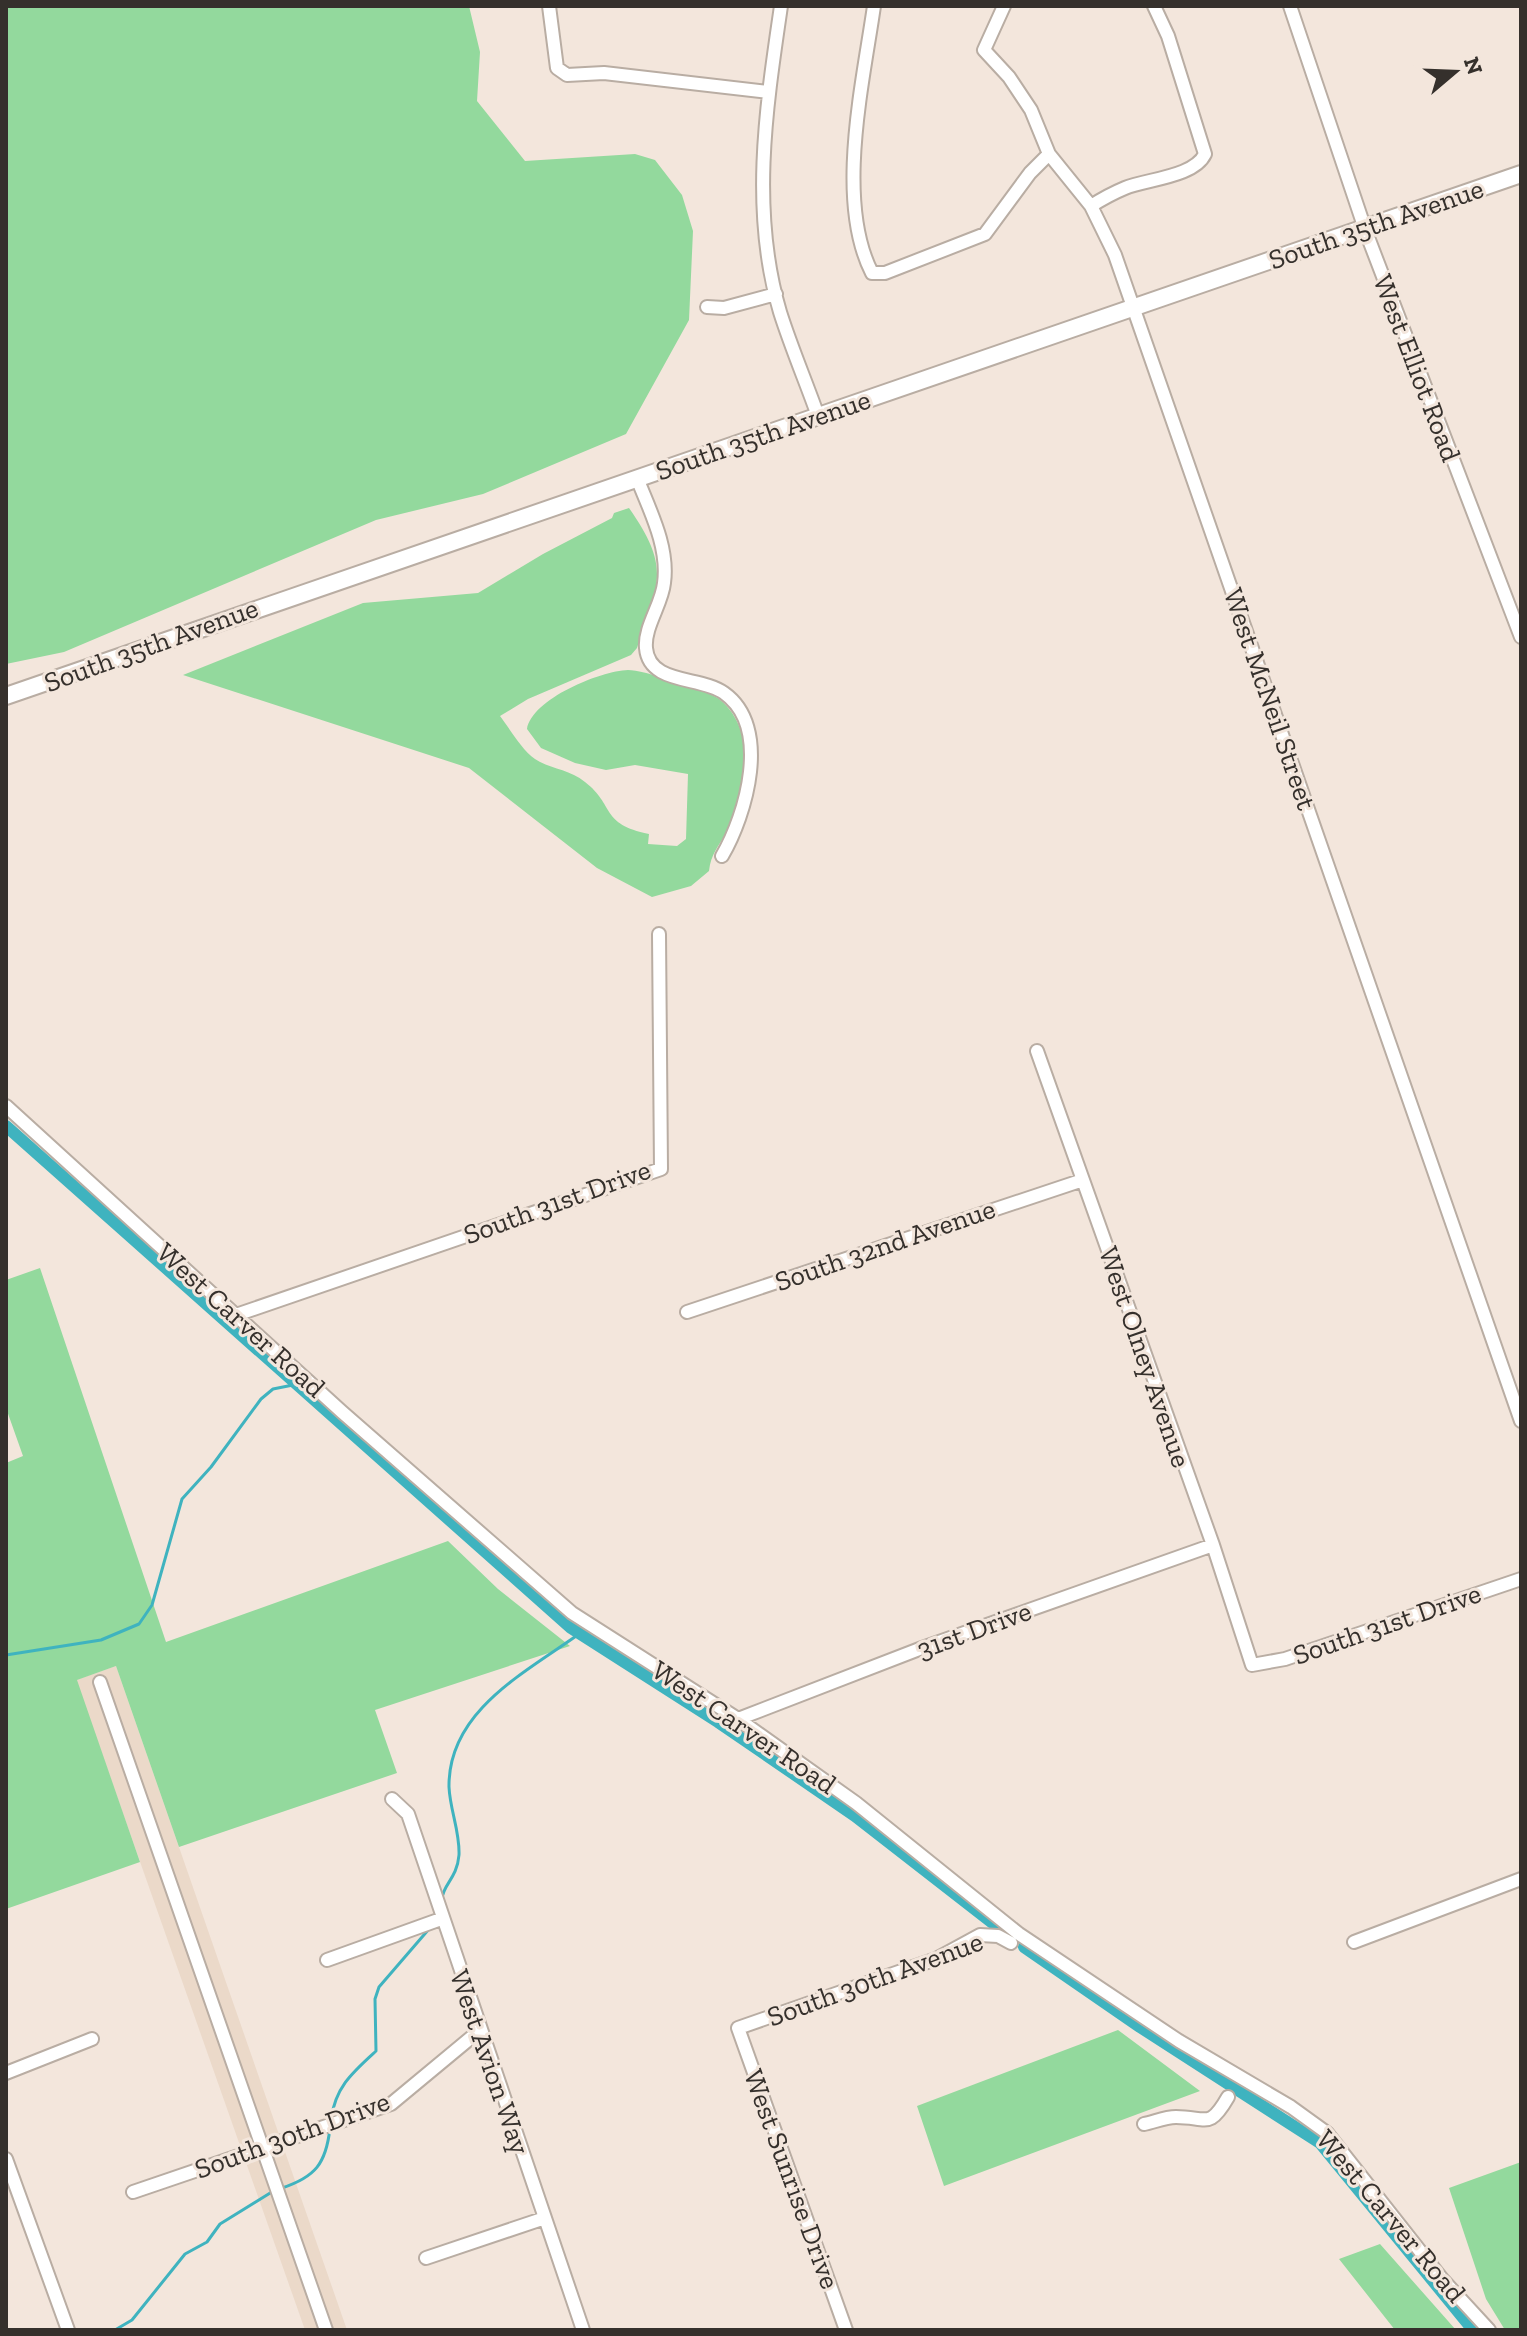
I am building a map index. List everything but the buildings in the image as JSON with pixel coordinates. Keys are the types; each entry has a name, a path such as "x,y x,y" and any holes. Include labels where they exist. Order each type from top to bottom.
{"street":[{"path":"549,6 557,68 567,75 604,73 768,92"},
{"path":"781,6 768,92 762,192 776,294 818,416"},
{"path":"876,6 856,136 856,197 863,255 872,273 885,273 985,234 1030,173 1049,154"},
{"name":"West McNeil Street","path":"1004,6 984,50 1009,77 1031,110 1049,154 1091,206 1135,307 1521,1421"},
{"path":"1091,206 1128,187 1201,161 1205,154 1168,36 1154,6"},
{"name":"West Elliot Road","path":"1290,6 1365,229 1521,637"},
{"name":"South 35th Avenue","path":"6,696 1521,174"},
{"path":"707,307 724,308 776,294"},
{"path":"637,478 659,534 664,559 664,584 645,647 652,664 662,674 722,692 739,706 747,722 750,751 746,801 736,831 722,856"},
{"name":"South 31st Drive","path":"236,1315 661,1169 659,934"},
{"name":"West Olney Avenue","path":"1037,1051 1213,1545 1252,1665"},
{"name":"West Carver Road","path":"6,1106 572,1613 738,1719 856,1803 1019,1934 1179,2041 1291,2107 1327,2133 1442,2279 1489,2330"},
{"name":"South 32nd Avenue","path":"687,1312 1083,1180"},
{"name":"31st Drive","path":"738,1719 922,1648 1213,1545"},
{"name":"South 31st Drive","path":"1252,1665 1285,1659 1521,1579"},
{"path":"100,1682 326,2330"},
{"name":"West Avion Way","path":"392,1799 408,1814 441,1919 583,2330"},
{"path":"1354,1942 1521,1879"},
{"path":"327,1960 441,1919"},
{"name":"South 30th Avenue","path":"738,2028 936,1959 980,1935 998,1936 1011,1943"},
{"name":"West Sunrise Drive","path":"738,2028 846,2330"},
{"name":"South 30th Drive","path":"133,2192 391,2104 479,2031"},
{"path":"6,2073 92,2039"},
{"path":"1144,2124 1176,2117 1208,2121 1217,2115 1228,2097"},
{"path":"6,2159 68,2330"},
{"path":"426,2258 545,2218"}],"shaded area":[{"path":"116,1666 347,2330 305,2330 76,1680"}],"green space":[{"path":"6,6 469,6 480,52 477,101 525,161 635,154 655,160 682,195 693,231 689,320 626,434 483,494 376,520 64,652 6,664"},
{"path":"629,508 651,546 657,576 651,607 637,648 631,655 528,699 500,716 530,755 585,782 615,819 633,830 649,834 648,844 677,846 686,839 688,774 635,765 606,770 575,763 541,748 527,729 541,707 554,697 601,675 628,670 699,689 721,701 735,718 743,737 745,766 742,790 736,813 713,855 709,871 691,886 652,897 597,868 469,768 183,675 363,603 478,593 612,518 614,513"},
{"path":"40,1268 166,1642 448,1541 498,1589 570,1646 375,1710 397,1773 179,1847 116,1666 77,1680 140,1862 6,1909 6,1463 23,1456 6,1408 6,1280"},
{"path":"1118,2030 1200,2091 944,2186 917,2106"},
{"path":"1521,2162 1521,2330 1505,2330 1486,2299 1449,2188"},
{"path":"1380,2244 1456,2330 1395,2330 1339,2259"}],"waterway":[{"path":"6,1126 571,1628 718,1722 855,1816 999,1928"},
{"path":"6,1655 101,1640 139,1624 152,1605 182,1499 211,1467 261,1399 273,1389 293,1385"},
{"path":"442,1899 456,1870 459,1855 449,1787 452,1760 461,1736 494,1696 579,1634"},
{"path":"331,2120 341,2089 376,2051 375,1999 379,1987 429,1929"},
{"path":"1024,1947 1140,2027 1320,2143 1473,2330"},
{"path":"282,2188 303,2179 317,2167 322,2160 330,2128"},
{"path":"115,2330 132,2320 185,2254 207,2242 220,2224 275,2190"}]}
